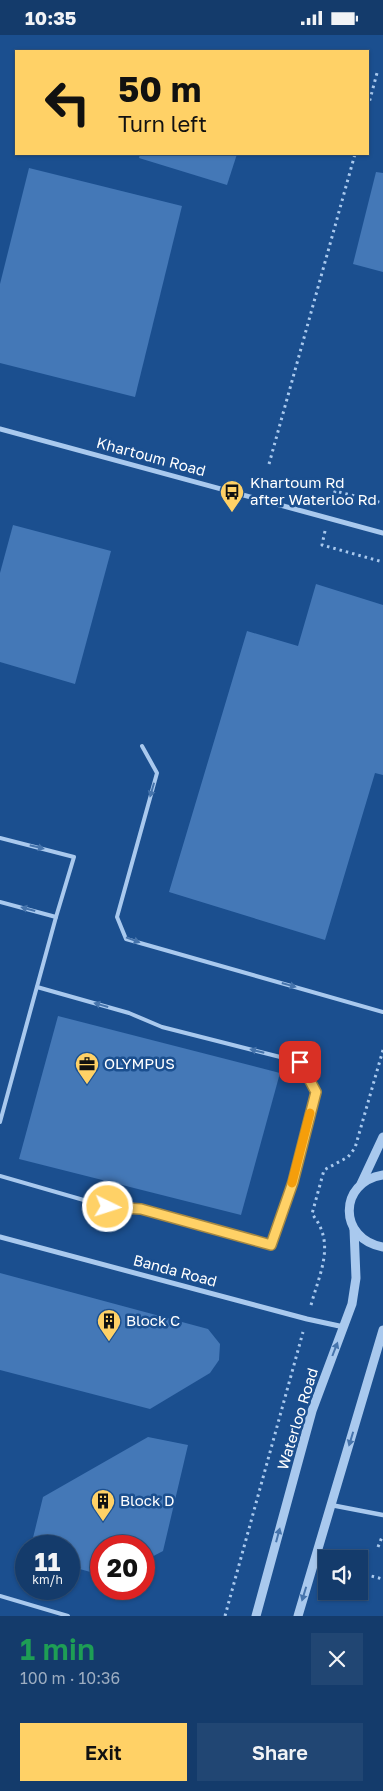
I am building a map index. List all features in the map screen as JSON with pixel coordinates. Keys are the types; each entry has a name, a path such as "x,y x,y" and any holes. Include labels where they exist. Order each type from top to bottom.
{"street":[{"name":"Khartoum Road","path":"0,429 383,533"},
{"path":"361,1184 383,1137"},
{"path":"361,1184 371,1178 383,1175"},
{"name":"Waterloo Road","path":"256,1616 312,1411 352,1304 356,1277 354,1229 349,1216 350,1202 361,1184"},
{"path":"354,1229 362,1239 373,1245 383,1247"},
{"name":"Banda Road","path":"0,1237 297,1317 344,1327"},
{"path":"298,1616 383,1330"},
{"path":"331,1505 383,1515"}],"lane":[{"path":"142,746 157,773 117,917 126,939 383,1012"},
{"path":"0,838 74,857 0,1122"},
{"path":"0,902 56,917"},
{"path":"0,1176 108,1207 141,1209 271,1245 293,1182 316,1092 300,1062 162,1027 129,1013 37,987"},
{"path":"0,1596 68,1616"}],"path":[{"path":"369,103 377,73"},
{"path":"269,464 354,155"},
{"path":"335,491 383,503"},
{"path":"322,545 383,562"},
{"path":"312,1299 326,1255 326,1239 320,1224 312,1214 324,1170 348,1157 356,1148 383,1050"},
{"path":"225,1616 297,1355"},
{"path":"378,1547 382,1537"},
{"path":"368,1575 383,1579"}],"building":[{"path":"140,155 237,155 227,185 139,158"},
{"path":"29,168 182,206 135,397 0,363 0,284"},
{"path":"376,172 383,173 383,272 353,264"},
{"path":"13,525 111,551 75,684 0,662 0,573"},
{"path":"316,584 383,605 383,775 375,773 325,940 169,892 247,631 298,646"},
{"path":"58,1016 280,1073 241,1215 19,1159"},
{"name":"Block C","path":"0,1273 208,1329 220,1344 219,1360 210,1373 150,1409 0,1370"},
{"name":"Block D","path":"148,1437 188,1445 163,1551 155,1555 155,1535 90,1535 90,1572 80,1569 80,1535 34,1535 43,1497"}],"slow traffic":[{"path":"292,1183 310,1113"}],"place":[{"name":"Khartoum Rd after Waterloo Rd","path":"232,513"},
{"name":"OLYMPUS","path":"87,1085"},
{"name":"Block C","path":"109,1342"},
{"name":"Block D","path":"103,1522"}],"route":[{"path":"108,1207 141,1209 271,1245 293,1182 316,1092 300,1062"}]}
